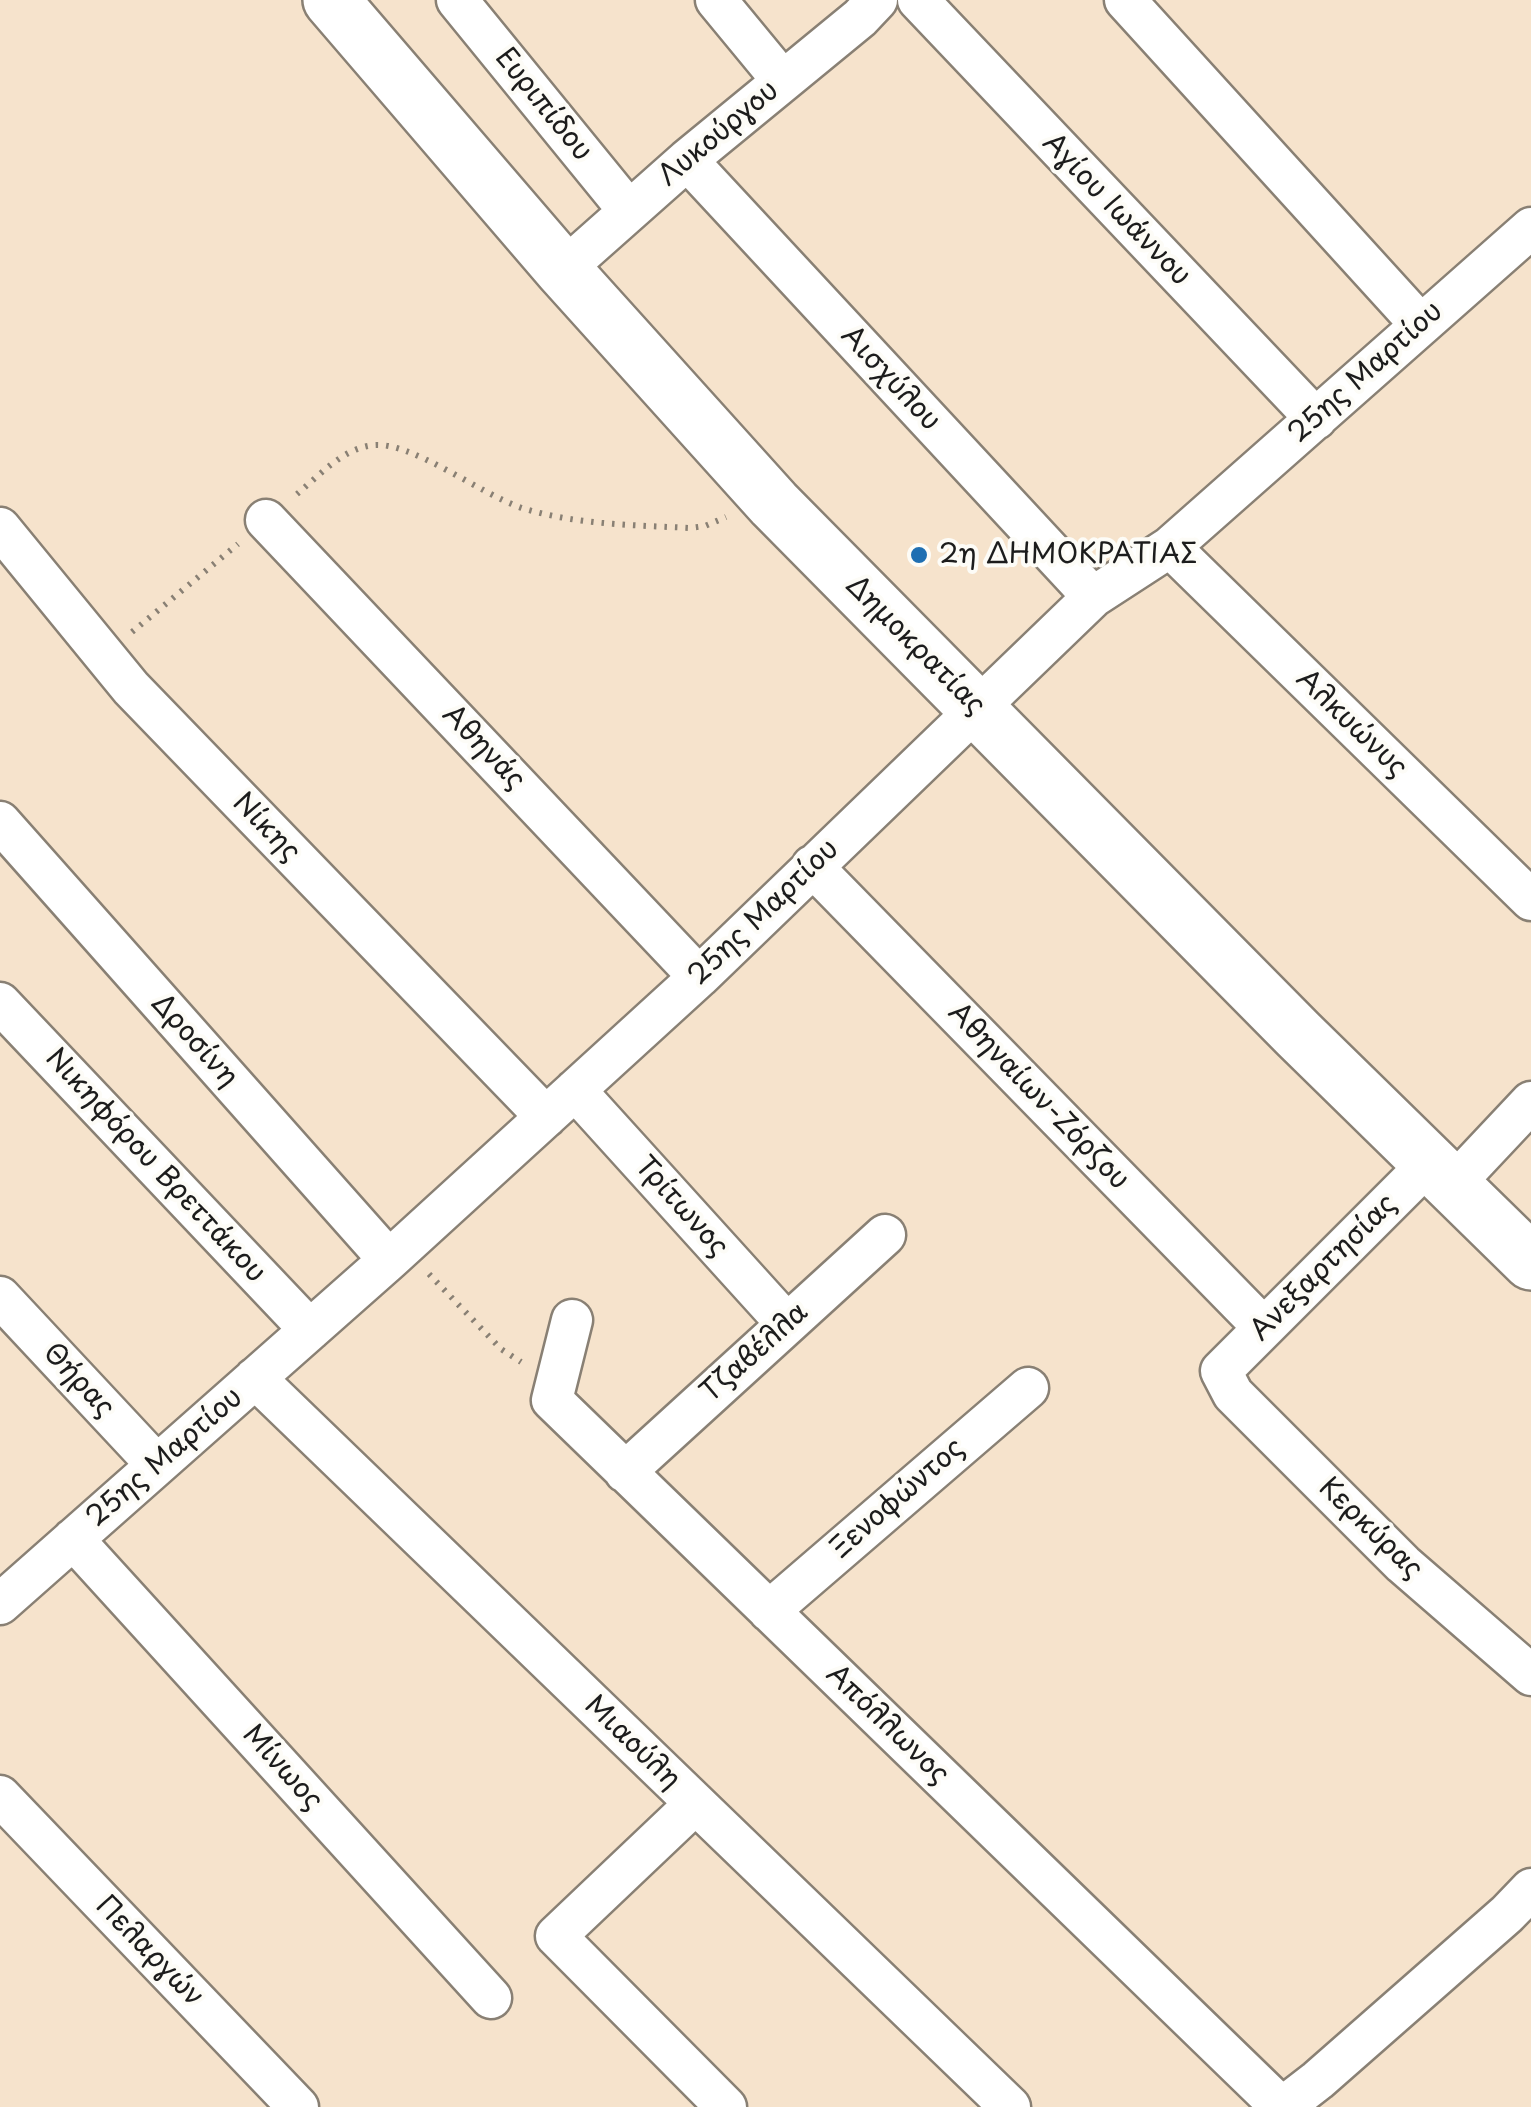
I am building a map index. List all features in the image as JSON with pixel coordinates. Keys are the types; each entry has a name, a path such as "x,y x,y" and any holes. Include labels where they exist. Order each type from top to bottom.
{"street":[{"name":"Δημοκρατίας","path":"330,0 563,270 760,488 1440,1175 1531,1262"},
{"name":"Ευριπίδου","path":"457,0 630,211"},
{"path":"716,0 782,80"},
{"name":"Λυκούργου","path":"563,270 687,160 860,18 876,0"},
{"name":"Αγίου Ιωάννου","path":"918,0 1316,420"},
{"path":"1125,0 1420,324"},
{"name":"Αισχύλου","path":"687,160 1093,597"},
{"name":"25ης Μαρτίου","path":"0,1604 546,1117 699,976 1093,597 1170,548 1531,228"},
{"name":"Αθηνάς","path":"266,520 699,976"},
{"name":"Νίκης","path":"0,528 131,688 546,1117"},
{"name":"Αλκυώνυς","path":"1170,548 1531,900"},
{"name":"Δροσίνη","path":"0,822 396,1253"},
{"name":"Αθηναίων-Ζόρζου","path":"812,866 1264,1328"},
{"name":"Νικηφόρου Βρεττάκου","path":"0,1003 310,1330"},
{"name":"Τρίτωνος","path":"575,1090 787,1324"},
{"name":"Ανεξαρτησίας","path":"1220,1371 1440,1175 1531,1102"},
{"name":"Τζαβέλλα","path":"626,1472 885,1235"},
{"name":"Θήρας","path":"0,1298 157,1465"},
{"path":"556,1384 572,1320"},
{"name":"Κερκύρας","path":"1220,1371 1233,1394 1403,1564 1531,1675"},
{"name":"Μιαούλη","path":"255,1378 1010,2107"},
{"name":"Απόλλωνος","path":"556,1384 552,1400 1282,2107"},
{"name":"Ξενοφώντος","path":"768,1611 1028,1388"},
{"name":"Μίνωος","path":"73,1539 491,1998"},
{"name":"Πελαργών","path":"0,1796 298,2107"},
{"path":"696,1804 556,1936 726,2107"},
{"path":"1282,2107 1523,1915"}],"path":[{"path":"104,655 344,456 364,447 391,446 408,451 517,506 576,521 698,527 729,516 760,488"},
{"path":"396,1253 501,1349 556,1384"}],"place":[{"name":"2η ΔΗΜΟΚΡΑΤΙΑΣ","path":"919,555"}]}
